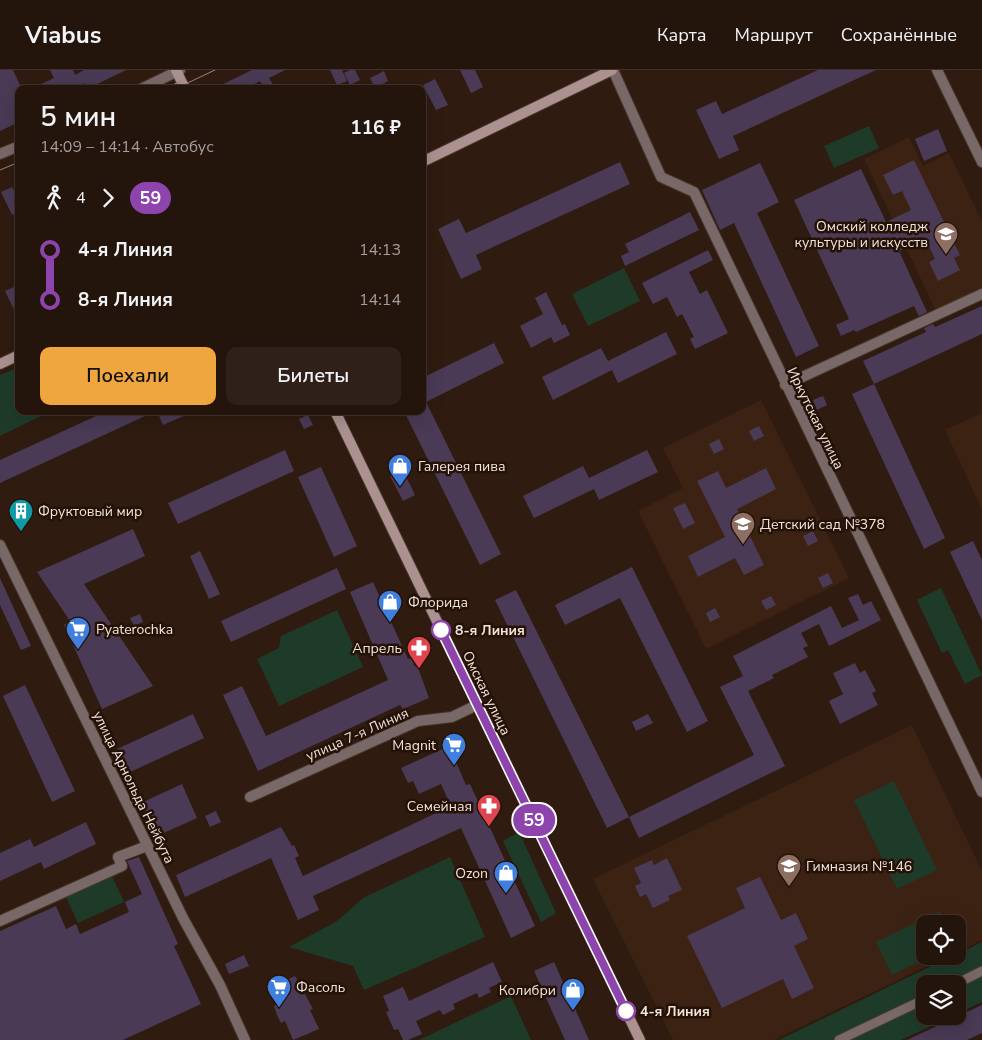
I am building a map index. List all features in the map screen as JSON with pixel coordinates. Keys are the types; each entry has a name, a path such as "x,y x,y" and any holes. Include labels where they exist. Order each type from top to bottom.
{"main road":[{"path":"178,70 184,85"},
{"path":"426,160 612,70"},
{"path":"0,364 15,357"},
{"name":"Омская улица","path":"338,415 640,1040"}],"street":[{"path":"149,85 178,70"},
{"name":"Иркутская улица","path":"612,70 662,177 694,192 982,792"},
{"path":"937,70 982,162"},
{"path":"0,154 15,148"},
{"path":"785,385 982,294"},
{"name":"улица Арнольда Нейбута","path":"0,545 147,846 220,985 245,1040"},
{"name":"улица 7-я Линия","path":"250,797 418,721 452,717 477,705"},
{"path":"0,921 122,866 118,857 147,846"},
{"path":"966,979 982,971"},
{"path":"839,1040 916,1003"}],"shaded area":[{"name":"Омский колледж культуры и искусств","path":"909,137 923,166 949,153 982,221 982,289 936,311 864,159"},
{"name":"Детский сад №378","path":"761,400 849,578 706,649 638,511 683,488 663,448"},
{"path":"982,413 982,510 945,430"},
{"name":"Гимназия №146","path":"912,725 982,871 982,940 966,948 966,915 916,915 916,965 929,965 774,1040 673,1040 593,879"}],"green space":[{"path":"869,126 879,148 834,168 824,146"},
{"path":"624,268 640,301 588,326 572,294"},
{"path":"15,369 15,415 43,415 0,436 0,375"},
{"path":"941,588 982,675 965,684 948,650 942,653 917,600"},
{"path":"337,610 363,667 279,706 257,659 279,648 281,636"},
{"path":"894,781 937,870 897,889 854,800"},
{"path":"519,832 556,913 541,922 503,841"},
{"path":"450,857 485,937 364,990 353,966 289,947 337,921 363,898"},
{"path":"112,876 124,902 78,923 66,897"},
{"path":"940,911 942,915 932,915"},
{"path":"916,923 916,963 892,975 876,942"},
{"path":"982,942 982,1002 966,1009 966,975 916,975 916,1025 933,1025 901,1040 779,1040 933,965 966,965 966,950"},
{"path":"511,996 531,1040 419,1040"}],"building":[{"path":"0,70 13,70 20,85 15,85 15,124 0,131"},
{"path":"50,70 73,70 75,75 84,70 126,70 95,85 85,85 84,83 80,85 39,85 54,78"},
{"path":"252,70 285,70 269,78 273,85 262,85 260,81 252,85 221,85"},
{"path":"330,70 342,70 347,81 337,85"},
{"path":"355,70 360,80 350,85 344,73"},
{"path":"460,70 475,70 483,87 471,93"},
{"path":"818,70 876,70 733,136 739,150 719,159 696,110 716,101 722,114"},
{"path":"384,71 388,81 381,85 374,85 370,78"},
{"path":"435,79 448,105 436,110 426,91 426,85 423,85"},
{"path":"938,129 947,151 924,161 915,139"},
{"path":"914,160 960,255 954,258 960,270 938,281 929,262 935,259 925,238 899,251 927,312 919,316 914,306 856,332 854,330 841,336 836,325 849,319 794,200 861,169 886,222 911,210 902,191 893,195 883,175"},
{"path":"620,162 630,184 476,255 482,269 461,279 438,229 459,219 466,233"},
{"path":"760,163 779,202 757,213 819,346 796,357 734,223 720,230 702,190"},
{"path":"12,187 15,193 15,214 12,215 1,192"},
{"path":"690,212 699,230 625,266 621,256 629,252 625,244"},
{"path":"708,250 713,260 689,272 700,294 707,290 728,333 695,349 690,339 694,337 682,314 677,317 667,297 653,304 642,283"},
{"path":"14,287 15,289 15,312 5,291"},
{"path":"546,292 562,325 565,324 570,335 554,343 551,337 531,348 520,326 543,314 535,298"},
{"path":"982,306 982,334 874,384 863,361 926,332 924,328 933,324 935,327"},
{"path":"666,332 677,354 618,383 612,370 553,400 542,377 601,348 608,361"},
{"path":"494,343 504,363 426,402 426,376"},
{"path":"874,384 945,538 924,549 852,394"},
{"path":"823,396 827,405 817,410 813,400"},
{"path":"426,402 501,554 480,565 406,415 426,415"},
{"path":"98,415 147,415 0,483 0,460"},
{"path":"159,415 186,415 163,425"},
{"path":"308,415 313,425 304,429 299,419"},
{"path":"759,426 764,436 754,441 749,431"},
{"path":"719,439 724,449 714,454 709,444"},
{"path":"285,450 294,471 178,524 168,503"},
{"path":"647,450 658,472 599,500 594,489 534,518 523,496 583,466 589,478"},
{"path":"321,467 357,546 334,557 298,477"},
{"path":"766,468 776,489 737,509 764,565 744,575 735,558 698,577 688,556 725,537 697,481 718,471 726,488"},
{"path":"403,470 415,495 403,501 390,476"},
{"path":"685,503 695,523 683,529 673,508"},
{"path":"133,529 145,556 84,584 153,686 102,709 64,625 70,621 37,572"},
{"path":"813,531 818,541 808,546 803,536"},
{"path":"973,541 982,560 982,620 950,552"},
{"path":"200,551 220,594 209,599 190,556"},
{"path":"632,567 708,721 687,732 620,598 565,625 555,605"},
{"path":"337,568 346,589 231,642 221,621"},
{"path":"828,573 833,583 823,588 818,578"},
{"path":"0,578 31,646 21,650 0,605"},
{"path":"373,582 408,659 411,658 415,667 417,665 429,698 403,709 400,705 258,771 223,695 242,686 266,736 388,680 350,592"},
{"path":"516,590 629,817 607,828 495,600"},
{"path":"858,594 863,605 871,601 881,620 829,646 819,624 801,633 808,646 803,648 808,657 772,675 774,678 748,691 785,766 639,838 629,817 754,755 720,687 743,676 733,656 831,606 842,628 859,620 848,598"},
{"path":"771,596 776,605 766,610 761,601"},
{"path":"715,608 720,617 710,622 706,613"},
{"path":"140,614 143,622 134,626 130,618"},
{"path":"855,663 860,673 865,670 876,691 872,693 878,705 840,724 829,701 843,694 833,673"},
{"path":"25,685 75,791 52,802 3,696"},
{"path":"193,714 204,738 128,773 117,749"},
{"path":"648,714 653,723 636,731 632,722"},
{"path":"449,746 466,785 470,784 535,926 511,938 461,828 313,896 319,910 298,920 271,858 185,897 176,875 281,827 292,846 294,845 299,856 295,858 303,876 451,806 441,784 419,794 413,781 408,783 401,768"},
{"path":"182,784 197,818 157,836 141,803"},
{"path":"216,811 221,822 210,827 205,816"},
{"path":"86,822 96,844 44,869 41,862 0,881 0,853 30,839 34,847"},
{"path":"139,857 178,944 174,946 201,1004 123,1040 0,1040 0,931 56,906 66,929 76,924 80,934 129,912 125,902 142,894 127,861"},
{"path":"667,858 682,890 668,896 670,900 653,908 646,894 640,897 635,886 641,883 634,868 652,860 654,865"},
{"path":"760,877 781,920 796,913 808,939 794,946 814,988 792,999 783,979 722,1008 687,936 745,908 736,888"},
{"path":"244,955 249,966 229,974 225,964"},
{"path":"493,962 502,982 489,988 491,992 479,998 477,993 453,1004 455,1009 443,1015 440,1010 416,1021 422,1034 408,1040 403,1040 398,1029 394,1030 386,1012 389,1011 383,996 403,987 409,1001"},
{"path":"554,962 589,1040 565,1040 534,971"},
{"path":"295,976 313,1009 310,1010 319,1029 293,1040 285,1021 281,1023 277,1015 274,1006 277,1004 270,988"},
{"path":"982,1005 982,1033 967,1040 907,1040 939,1025 966,1025 966,1012"}],"tram line":[{"path":"183,85 215,70"},
{"path":"172,85 181,81"},
{"path":"0,170 15,164"}],"bus line":[{"name":"59","path":"441,630 626,1011"}],"place":[{"name":"Омский колледж культуры и искусств","path":"946,255"},
{"name":"Галерея пива","path":"400,487"},
{"name":"Фруктовый мир","path":"21,532"},
{"name":"Детский сад №378","path":"743,545"},
{"name":"Флорида","path":"390,623"},
{"name":"8-я Линия","path":"441,630"},
{"name":"Pyaterochka","path":"78,650"},
{"name":"Апрель","path":"419,669"},
{"name":"Magnit","path":"454,766"},
{"name":"Семейная","path":"489,827"},
{"name":"Гимназия №146","path":"789,887"},
{"name":"Ozon","path":"506,894"},
{"name":"Фасоль","path":"279,1008"},
{"name":"Колибри","path":"573,1011"},
{"name":"4-я Линия","path":"626,1011"}]}
